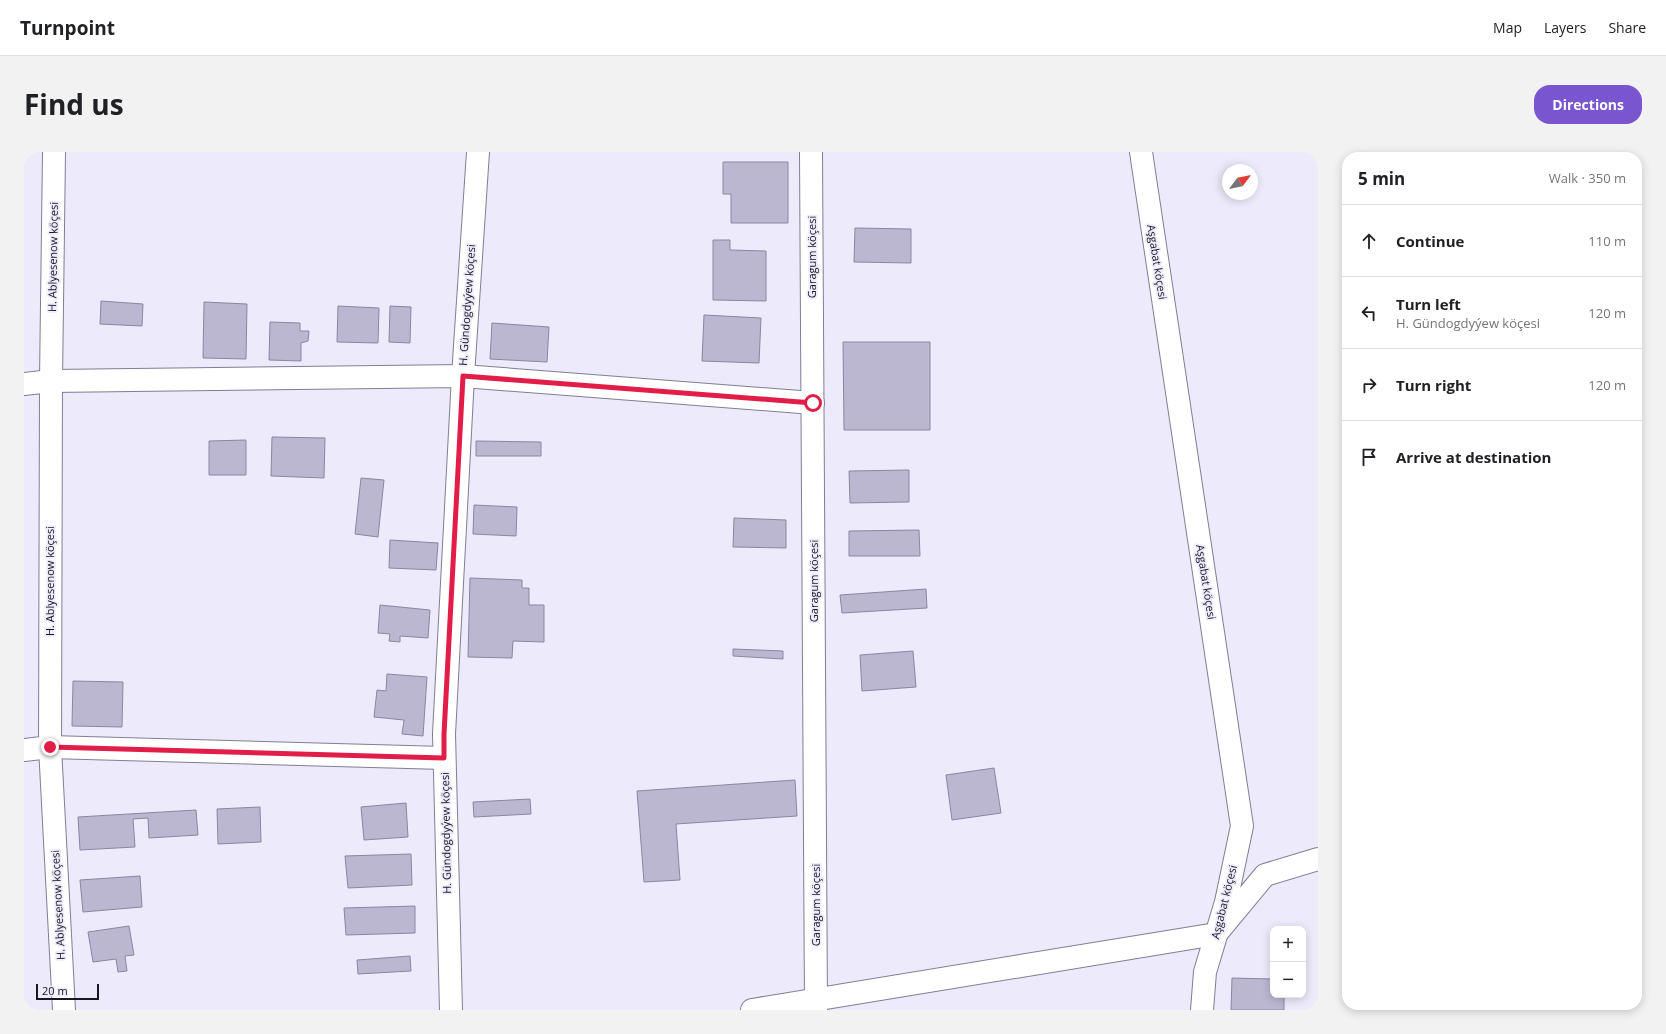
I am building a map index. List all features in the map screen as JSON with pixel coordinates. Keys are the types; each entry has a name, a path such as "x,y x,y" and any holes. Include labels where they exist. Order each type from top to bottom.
{"street":[{"name":"H. Ablyesenow köçesi","path":"54,152 50,381 50,747 64,1010"},
{"name":"H. Gündogdyýew köçesi","path":"451,1010 444,734 463,376 478,152"},
{"name":"Garagum köçesi","path":"811,152 816,1005"},
{"name":"Aşgabat köçesi","path":"1141,152 1242,826 1226,902 1205,972 1202,1010"},
{"path":"24,384 50,381 463,376 813,403"},
{"path":"24,750 50,747 444,758"},
{"path":"752,1010 816,1005 1216,934 1265,875 1318,859"}],"building":[{"path":"723,162 788,162 788,223 731,223 731,194 723,194"},
{"path":"855,228 911,229 911,263 854,262"},
{"path":"713,240 730,240 730,250 766,251 766,301 713,300"},
{"path":"101,301 143,304 142,326 100,324"},
{"path":"204,302 247,304 246,359 203,358"},
{"path":"338,306 379,308 378,343 337,342"},
{"path":"390,306 411,307 410,343 389,342"},
{"path":"704,315 761,318 759,363 702,361"},
{"path":"270,322 300,323 300,331 309,331 308,341 301,343 301,361 269,360"},
{"path":"492,323 549,327 547,362 490,359"},
{"path":"843,342 930,342 930,430 844,430"},
{"path":"272,437 325,438 324,478 271,476"},
{"path":"246,440 246,475 209,475 209,441"},
{"path":"476,441 541,442 541,456 476,456"},
{"path":"909,470 909,502 850,503 849,471"},
{"path":"361,478 384,480 378,537 355,534"},
{"path":"474,505 517,507 516,536 473,534"},
{"path":"734,518 786,520 786,548 733,547"},
{"path":"919,530 920,556 849,556 849,531"},
{"path":"390,540 438,543 436,570 389,568"},
{"path":"470,578 522,580 522,588 529,588 529,605 544,605 544,642 513,641 512,658 468,657"},
{"path":"926,589 927,608 842,613 840,595"},
{"path":"380,605 430,610 428,638 400,636 400,642 389,641 390,634 378,633"},
{"path":"733,649 783,651 783,659 733,656"},
{"path":"913,651 916,687 862,691 860,655"},
{"path":"387,674 427,677 423,736 402,734 404,720 374,717 377,690 386,691"},
{"path":"73,681 123,682 122,727 72,726"},
{"path":"994,768 1001,813 952,820 946,775"},
{"path":"795,780 797,816 676,824 680,880 644,882 637,791"},
{"path":"530,799 531,814 474,817 473,802"},
{"path":"406,803 408,837 364,840 361,807"},
{"path":"260,807 261,842 218,844 217,809"},
{"path":"196,810 198,835 149,838 148,818 133,819 135,847 80,850 78,817"},
{"path":"411,854 412,885 348,888 345,856"},
{"path":"140,876 142,907 83,912 80,880"},
{"path":"415,906 415,933 346,935 344,908"},
{"path":"129,926 134,955 125,956 127,971 118,972 116,959 93,962 88,932"},
{"path":"410,956 411,971 358,974 357,960"},
{"path":"1232,978 1270,979 1270,998 1284,998 1284,1010 1231,1010"}],"route":[{"path":"50,747 444,758 463,376 813,403"}]}
